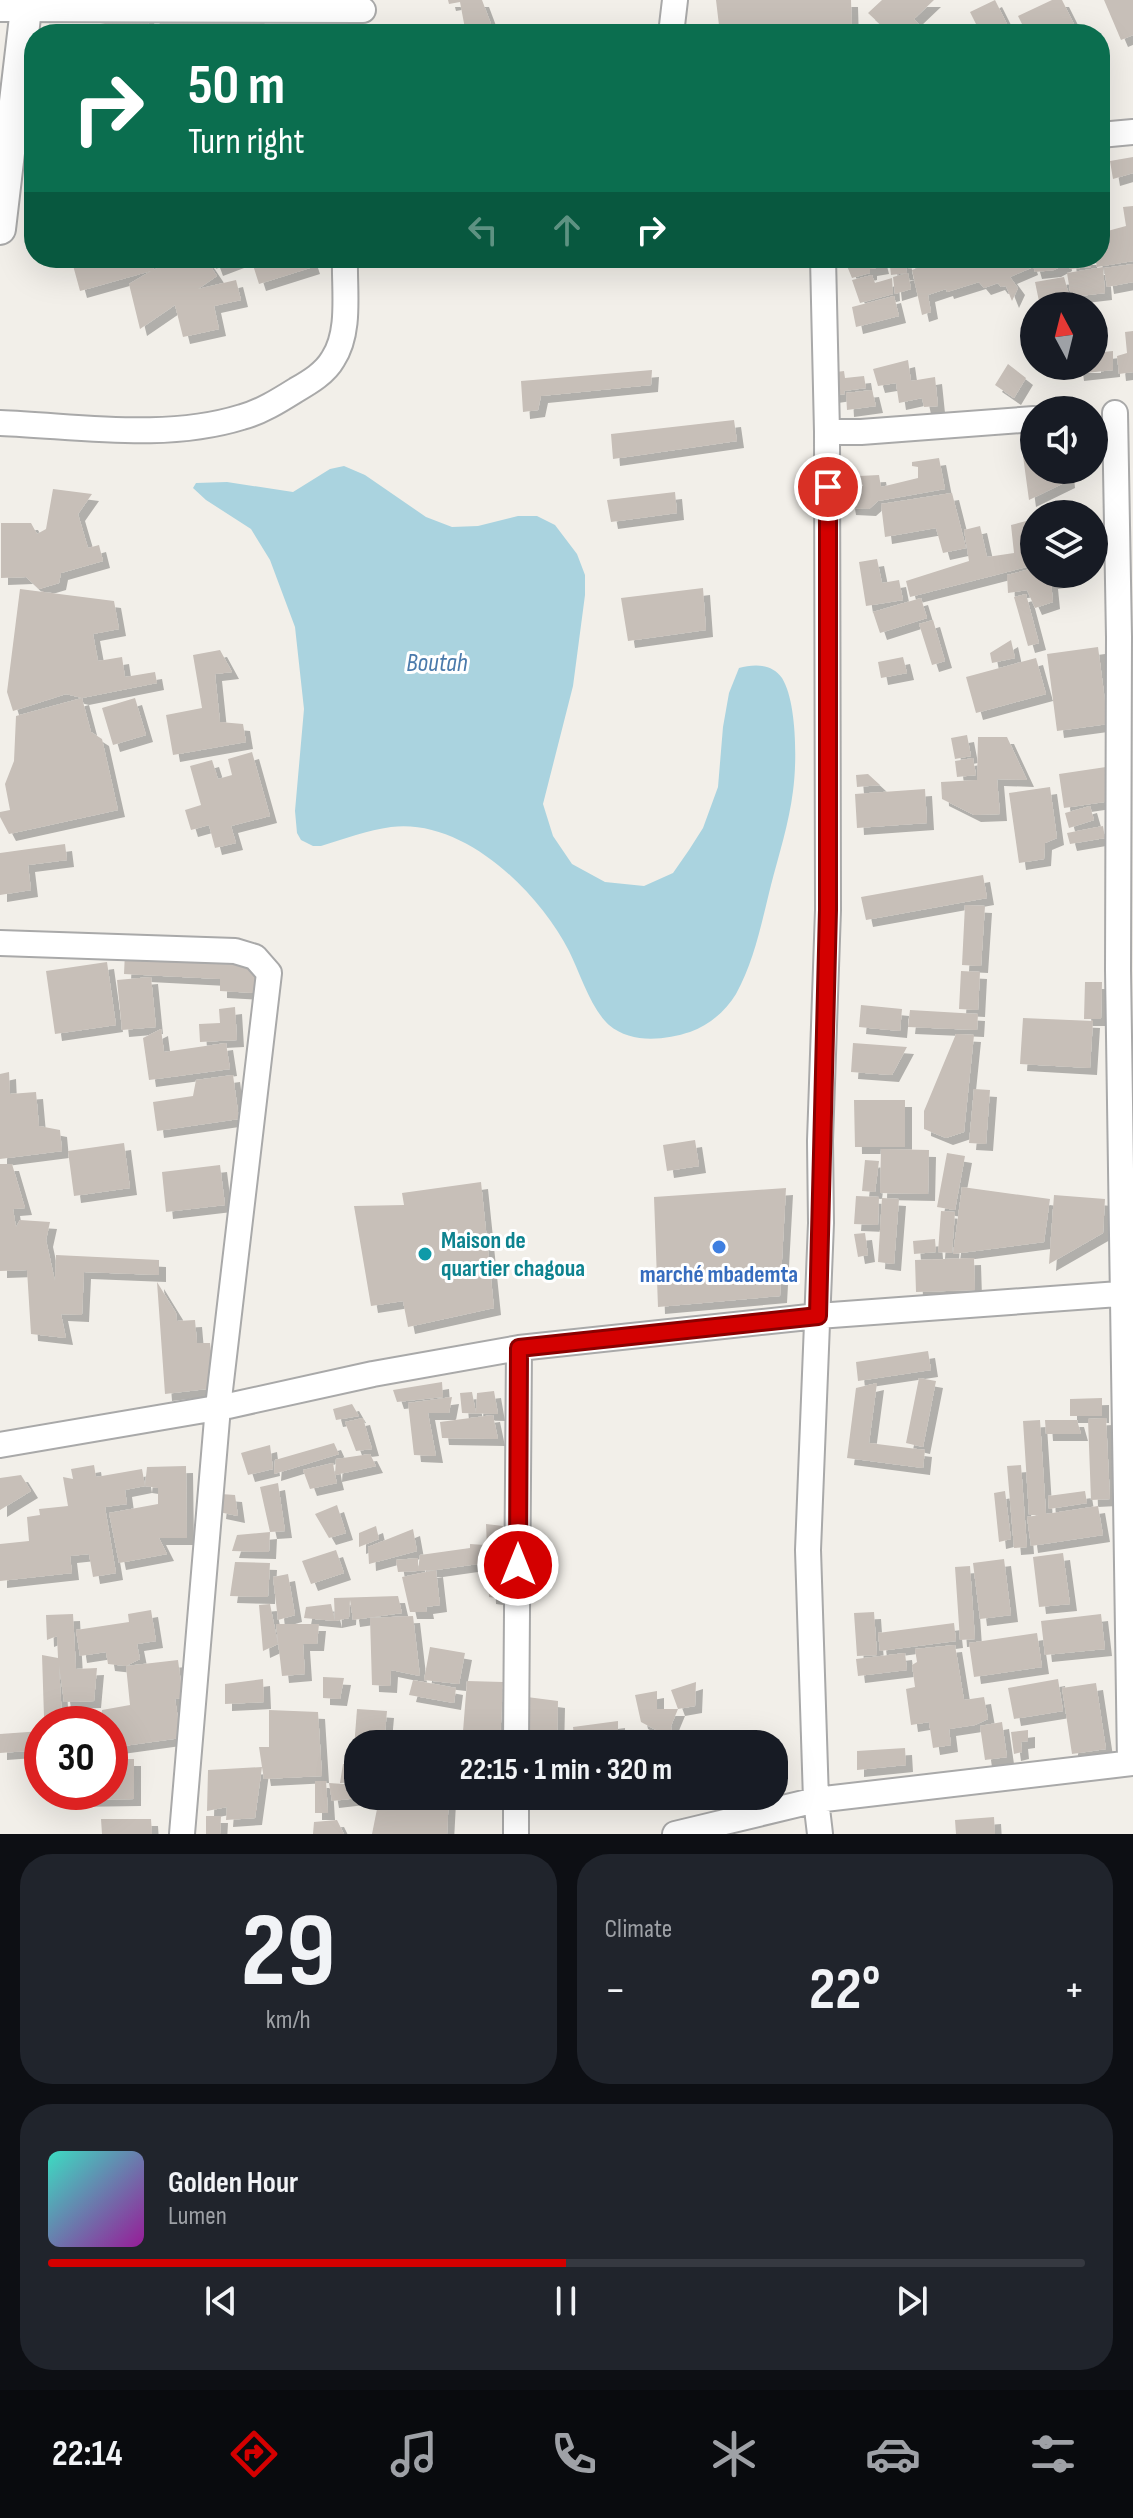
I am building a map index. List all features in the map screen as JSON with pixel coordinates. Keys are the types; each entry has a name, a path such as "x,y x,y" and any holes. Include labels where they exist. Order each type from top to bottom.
{"street":[{"path":"672,24 675,0"},
{"path":"0,229 18,6 362,15"},
{"path":"1110,134 1133,132"},
{"path":"0,423 142,430 187,427 243,417 316,378 334,359 344,332 345,268"},
{"path":"820,1834 816,1800 808,1550 818,1316 828,910 827,432 823,268"},
{"path":"675,1834 816,1800 1132,1763 1125,970 1114,413"},
{"path":"827,432 1020,420"},
{"path":"0,943 235,951 255,957 269,973 218,1407 182,1834"},
{"path":"0,1445 218,1407 373,1374 519,1348 818,1316 1127,1294"},
{"path":"516,1730 519,1348"},
{"path":"516,1810 516,1834"}],"water":[{"name":"Boutah","path":"344,466 365,475 426,517 452,527 478,526 518,516 537,516 555,525 577,554 585,575 585,595 573,686 543,804 553,836 572,864 605,882 644,886 673,873 703,828 718,787 729,693 739,668 756,665 768,667 782,678 791,702 795,733 789,815 748,969 732,1000 710,1021 690,1032 648,1039 627,1035 609,1025 591,1000 569,951 538,905 496,863 471,846 445,834 418,827 391,827 321,846 301,840 297,833 295,811 304,709 295,627 270,560 251,529 193,488 196,483 227,482 293,492 330,469"}],"building":[{"path":"448,0 482,0 491,24 464,24 460,2 449,4"},
{"path":"716,0 851,0 852,24 719,24"},
{"path":"882,0 934,0 914,19 919,24 880,24 868,13"},
{"path":"995,0 1007,24 976,24 970,12"},
{"path":"1052,0 1062,0 1074,24 1022,24 1018,16"},
{"path":"1104,0 1133,0 1133,35 1121,40"},
{"path":"255,3 259,24 160,24 159,21"},
{"path":"147,15 148,24 100,24"},
{"path":"1133,157 1133,173 1113,179 1110,161"},
{"path":"1133,206 1133,261 1110,265 1110,230 1126,226 1123,207"},
{"path":"1133,264 1133,282 1107,287 1104,268"},
{"path":"74,268 212,268 217,276 198,289 236,280 241,300 214,306 219,329 183,337 175,305 140,329 129,284 151,271 80,291"},
{"path":"254,268 310,268 259,284"},
{"path":"848,268 876,268 870,269 870,273 852,278"},
{"path":"890,268 906,268 907,273 891,275"},
{"path":"1031,268 1010,277 1018,288 1012,301 1006,286 1001,287 998,283 984,288 979,282 928,295 931,312 922,315 912,270"},
{"path":"1034,268 1058,268 1054,270 1035,272"},
{"path":"1103,268 1105,292 1070,292 1067,273"},
{"path":"908,273 911,289 895,294 893,277"},
{"path":"872,275 875,283 892,278 893,294 860,303 852,280"},
{"path":"1064,277 1068,292 1037,292 1035,282"},
{"path":"894,296 899,316 856,327 852,307"},
{"path":"1133,331 1133,372 1119,374 1117,356 1127,353 1125,332"},
{"path":"1113,351 1113,370 1108,371 1108,352"},
{"path":"908,360 911,381 935,377 938,406 924,407 922,398 899,403 896,383 878,386 873,369"},
{"path":"1008,364 1020,373 1020,380 1025,380 1014,398 995,385"},
{"path":"652,370 651,385 541,396 538,410 523,412 521,381"},
{"path":"844,371 845,378 864,376 866,388 831,396 829,373"},
{"path":"872,390 876,406 847,410 846,393"},
{"path":"734,420 737,441 613,459 611,434"},
{"path":"939,458 945,489 878,501 869,509 849,508 846,489 863,486 859,476 879,475 881,487 918,478 918,467 912,466 912,462"},
{"path":"1027,484 1062,484 1029,500"},
{"path":"53,489 92,494 78,514 88,548 99,545 103,561 61,573 59,583 39,589 26,577 1,578 1,523 31,523 37,534 46,529"},
{"path":"675,492 677,513 611,522 607,500"},
{"path":"952,493 966,548 943,553 936,528 885,537 881,504"},
{"path":"1020,523 1020,569 910,597 906,581 969,561 964,530 980,526 987,557 1014,553 1011,525"},
{"path":"877,559 882,583 899,580 903,600 866,606 859,562"},
{"path":"1020,572 1020,588 1052,588 1053,602 1035,608 1027,590 1008,593 1007,575"},
{"path":"703,588 706,630 628,641 621,598"},
{"path":"20,589 114,601 119,629 93,634 98,661 122,657 125,677 155,672 157,683 82,698 66,694 13,711 7,692"},
{"path":"1026,594 1039,643 1028,646 1014,597"},
{"path":"921,598 927,618 880,633 873,612"},
{"path":"933,620 945,661 932,665 919,624"},
{"path":"1011,640 1015,658 992,663 990,653"},
{"path":"1098,647 1108,724 1057,731 1047,654"},
{"path":"220,650 232,672 215,674 220,722 243,724 246,742 173,755 166,715 202,708 193,655"},
{"path":"903,657 907,673 881,678 878,662"},
{"path":"1036,658 1046,694 976,713 966,677"},
{"path":"82,698 91,732 102,739 118,810 9,834 0,812 10,810 5,784 14,761 16,716"},
{"path":"135,698 146,735 113,745 102,708"},
{"path":"967,735 971,756 955,759 951,738"},
{"path":"978,737 1007,737 1027,780 997,779 1000,814 974,815 942,799 941,782 977,780"},
{"path":"252,752 270,816 231,826 236,843 215,848 209,825 191,830 185,810 201,805 190,766 212,760 218,779 232,775 228,759"},
{"path":"973,758 976,775 957,777 955,761"},
{"path":"1106,767 1111,801 1064,808 1059,774"},
{"path":"868,774 880,785 857,787 856,775"},
{"path":"1050,787 1057,838 1045,843 1044,859 1019,863 1009,793"},
{"path":"925,789 927,823 857,828 855,794"},
{"path":"1090,806 1094,820 1069,828 1065,813"},
{"path":"1103,826 1105,838 1070,844 1067,833"},
{"path":"65,844 67,860 28,865 31,890 0,895 0,853"},
{"path":"983,875 987,898 866,920 861,897"},
{"path":"965,905 985,906 981,966 962,965"},
{"path":"125,952 259,959 257,993 220,991 220,979 124,974"},
{"path":"107,962 116,1025 55,1034 46,971"},
{"path":"961,971 980,972 978,1010 959,1009"},
{"path":"151,977 156,1027 122,1030 117,980"},
{"path":"1085,982 1102,982 1101,1019 1084,1019"},
{"path":"861,1005 902,1009 900,1031 859,1027"},
{"path":"235,1007 237,1040 200,1042 199,1024 220,1023 219,1009"},
{"path":"910,1010 978,1014 977,1030 908,1027"},
{"path":"1023,1018 1093,1021 1090,1068 1020,1064"},
{"path":"161,1029 164,1052 226,1043 230,1069 149,1080 143,1038"},
{"path":"956,1034 974,1035 964,1132 946,1138 924,1129 924,1111"},
{"path":"853,1043 907,1047 892,1075 851,1072"},
{"path":"9,1072 10,1094 36,1092 39,1126 60,1130 62,1151 0,1159 0,1074"},
{"path":"233,1075 239,1119 157,1131 153,1102 193,1096 196,1080"},
{"path":"974,1089 990,1090 986,1144 969,1143"},
{"path":"854,1100 905,1100 905,1147 855,1147"},
{"path":"695,1140 699,1166 667,1171 663,1145"},
{"path":"124,1143 130,1188 74,1196 68,1151"},
{"path":"881,1149 929,1150 928,1194 880,1193"},
{"path":"947,1153 965,1156 955,1210 937,1207"},
{"path":"865,1160 879,1161 875,1192 862,1191"},
{"path":"0,1164 12,1164 25,1208 13,1209 16,1227 20,1220 50,1222 46,1240 55,1281 56,1255 159,1260 159,1275 84,1272 82,1315 61,1314 66,1338 31,1334 27,1270 0,1271"},
{"path":"220,1165 225,1205 166,1212 162,1172"},
{"name":"Maison de quartier chagoua","path":"481,1182 494,1308 408,1327 403,1301 371,1306 354,1206 404,1205 402,1193"},
{"path":"962,1187 1050,1199 1044,1242 953,1254"},
{"name":"marché mbademta","path":"786,1188 780,1296 658,1307 654,1197"},
{"path":"1054,1195 1105,1199 1103,1233 1049,1264"},
{"path":"856,1196 879,1197 878,1225 854,1224"},
{"path":"882,1198 899,1199 894,1264 878,1262"},
{"path":"941,1211 955,1212 952,1253 938,1252"},
{"path":"865,1233 868,1255 858,1257 854,1234"},
{"path":"935,1239 936,1252 914,1254 913,1241"},
{"path":"974,1258 975,1290 916,1292 915,1260"},
{"path":"157,1282 176,1313 177,1321 195,1320 197,1343 210,1343 215,1388 165,1394"},
{"path":"928,1351 931,1370 858,1381 856,1362"},
{"path":"919,1378 936,1381 923,1447 906,1443"},
{"path":"442,1382 443,1397 397,1402 393,1390"},
{"path":"877,1383 869,1443 925,1450 923,1468 847,1458 856,1388"},
{"path":"494,1391 498,1414 462,1413 460,1393 472,1392 476,1413 477,1393"},
{"path":"452,1397 449,1413 428,1413 436,1456 414,1455 408,1403"},
{"path":"1102,1398 1102,1416 1070,1416 1070,1399"},
{"path":"352,1404 359,1416 336,1420 333,1409"},
{"path":"493,1415 498,1439 442,1438 440,1422"},
{"path":"363,1418 372,1449 356,1451 345,1422"},
{"path":"1106,1418 1110,1499 1091,1500 1088,1419"},
{"path":"1040,1420 1046,1514 1098,1506 1103,1535 1031,1546 1027,1517 1039,1515 1029,1515 1023,1421"},
{"path":"1045,1420 1077,1420 1081,1434 1046,1434"},
{"path":"334,1443 339,1454 274,1474 275,1460"},
{"path":"270,1445 273,1469 248,1475 241,1453"},
{"path":"370,1454 376,1466 335,1475 336,1459"},
{"path":"333,1463 337,1483 310,1489 303,1470"},
{"path":"94,1465 96,1477 142,1469 145,1486 125,1490 127,1504 105,1507 116,1573 93,1577 89,1554 70,1556 72,1573 0,1581 0,1544 29,1541 27,1517 40,1515 39,1509 68,1506 63,1477 73,1479 71,1469"},
{"path":"1021,1465 1027,1547 1014,1548 1007,1466"},
{"path":"186,1466 187,1538 159,1538 167,1554 119,1563 109,1513 158,1504 158,1488 145,1486 147,1467"},
{"path":"21,1475 31,1491 0,1510 0,1478"},
{"path":"278,1483 285,1531 270,1532 260,1487"},
{"path":"1005,1491 1011,1539 999,1542 994,1493"},
{"path":"1085,1491 1087,1503 1049,1509 1048,1496"},
{"path":"221,1494 235,1495 238,1516 219,1512"},
{"path":"337,1505 346,1533 329,1538 315,1514"},
{"path":"486,1524 503,1526 504,1599 489,1597"},
{"path":"376,1526 379,1539 359,1547 359,1533"},
{"path":"413,1529 417,1551 369,1564 368,1547"},
{"path":"270,1532 269,1552 232,1551 237,1535"},
{"path":"470,1544 485,1545 485,1563 436,1570 398,1572 396,1560 418,1558 418,1570 420,1555 470,1548"},
{"path":"336,1550 344,1573 311,1584 302,1561"},
{"path":"1063,1553 1070,1604 1039,1607 1033,1557"},
{"path":"1004,1559 1011,1615 980,1619 973,1563"},
{"path":"235,1562 270,1563 268,1597 230,1596"},
{"path":"970,1566 975,1639 960,1640 955,1567"},
{"path":"436,1570 440,1605 426,1607 427,1612 410,1612 402,1577"},
{"path":"288,1574 295,1615 278,1620 273,1577"},
{"path":"398,1596 402,1613 353,1620 350,1600 349,1618 335,1621 334,1598"},
{"path":"270,1604 278,1644 263,1651 259,1605"},
{"path":"331,1604 335,1621 304,1618 306,1607"},
{"path":"151,1610 156,1641 137,1644 140,1659 126,1666 108,1664 106,1652 80,1656 76,1630 129,1622 128,1614"},
{"path":"874,1612 877,1655 857,1656 854,1613"},
{"path":"73,1614 76,1669 97,1668 94,1701 64,1702 59,1665 61,1706 44,1706 42,1655 58,1658 57,1636 47,1640 46,1615"},
{"path":"1101,1614 1105,1649 1045,1655 1041,1621"},
{"path":"413,1616 420,1676 391,1670 390,1686 372,1685 370,1618"},
{"path":"954,1623 956,1641 880,1651 878,1633"},
{"path":"276,1624 319,1624 317,1644 303,1644 305,1674 282,1676"},
{"path":"1037,1633 1042,1667 974,1677 969,1643"},
{"path":"955,1645 964,1700 984,1697 988,1719 975,1725 949,1729 951,1745 933,1748 929,1722 911,1725 906,1689 915,1687 912,1665 917,1662 915,1649"},
{"path":"430,1647 465,1653 459,1684 424,1680"},
{"path":"905,1653 907,1670 858,1676 856,1659"},
{"path":"178,1660 183,1698 175,1699 181,1738 128,1745 128,1706 124,1706 130,1705 126,1666"},
{"path":"323,1677 344,1678 340,1699 323,1698"},
{"path":"263,1679 264,1702 225,1704 225,1684"},
{"path":"1058,1679 1063,1711 1014,1719 1008,1688"},
{"path":"413,1680 456,1688 454,1703 409,1695"},
{"path":"467,1681 503,1682 501,1730 463,1730"},
{"path":"696,1682 695,1706 678,1709 671,1690"},
{"path":"1096,1683 1106,1749 1072,1754 1062,1688"},
{"path":"657,1691 657,1709 678,1709 671,1730 656,1730 641,1722 635,1695"},
{"path":"527,1697 558,1701 557,1730 530,1730"},
{"path":"357,1709 387,1711 385,1730 355,1730"},
{"path":"269,1710 318,1712 322,1776 264,1779 259,1747 269,1747"},
{"path":"618,1721 618,1730 573,1730 573,1727"},
{"path":"1002,1722 1007,1757 985,1760 980,1726"},
{"path":"1028,1730 1028,1741 1021,1742 1022,1752 1014,1754 1011,1732"},
{"path":"24,1732 24,1751 0,1753 0,1734"},
{"path":"905,1748 906,1765 857,1770 857,1751"},
{"path":"128,1759 134,1759 134,1799 128,1799"},
{"path":"343,1764 344,1764 344,1783 340,1783"},
{"path":"262,1767 255,1818 226,1820 227,1807 207,1811 208,1770"},
{"path":"315,1781 326,1781 328,1813 315,1813"},
{"path":"329,1783 344,1784 344,1800 332,1801"},
{"path":"377,1810 448,1810 447,1834 372,1834"},
{"path":"206,1816 221,1816 220,1834 206,1834"},
{"path":"994,1817 995,1834 956,1834 955,1820"},
{"path":"101,1819 151,1819 152,1834 102,1834"},
{"path":"337,1820 344,1834 313,1834 314,1822"}],"place":[{"name":"marché mbademta","path":"719,1247"},
{"name":"Maison de quartier chagoua","path":"425,1254"}],"route":[{"path":"518,1565 519,1348 818,1316 828,910 828,487"}]}
